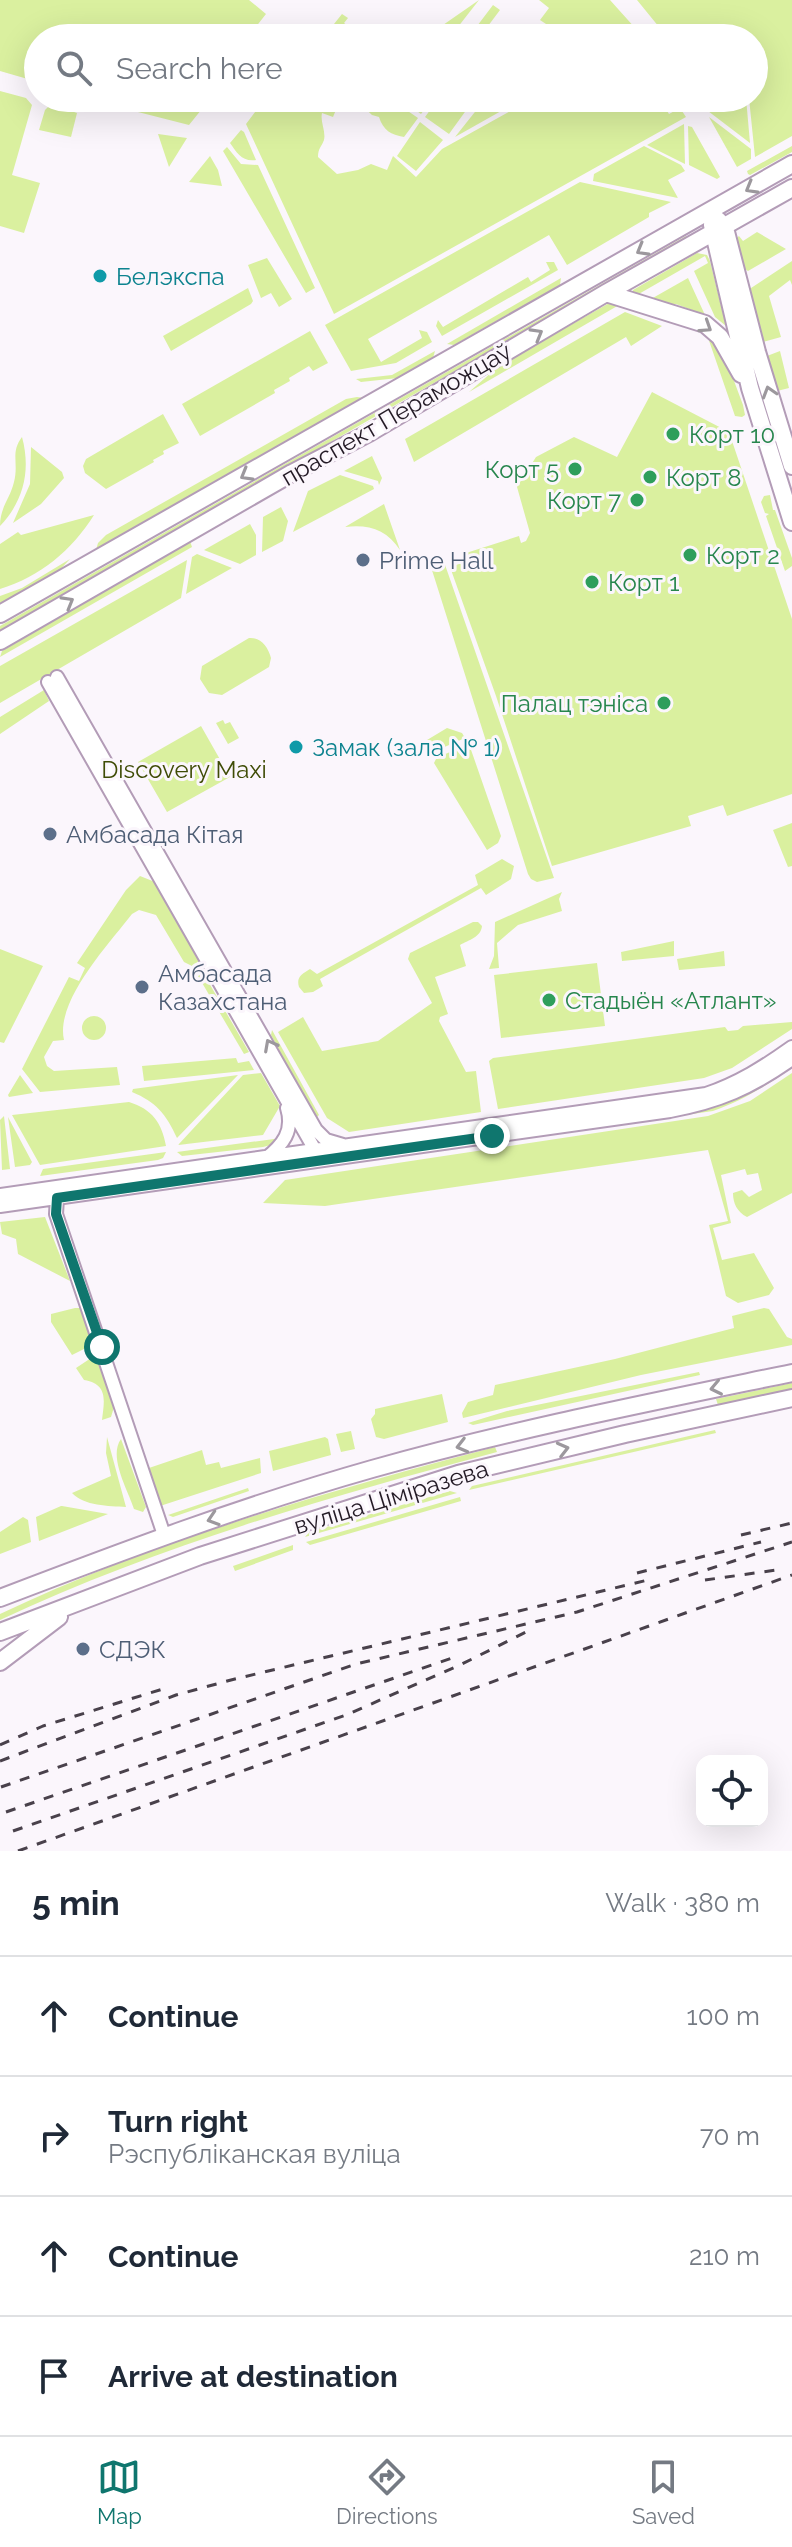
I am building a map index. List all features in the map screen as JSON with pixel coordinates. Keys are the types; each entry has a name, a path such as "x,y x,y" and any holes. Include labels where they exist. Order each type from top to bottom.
{"main road":[{"name":"праспект Пераможцаў","path":"0,611 792,164"},
{"name":"праспект Пераможцаў","path":"0,641 292,473 369,433 792,188"},
{"path":"710,211 719,231 792,466"},
{"path":"719,231 750,388 792,522"},
{"path":"606,293 705,324 720,337 750,388"},
{"name":"вуліца Ціміразева","path":"0,1598 164,1535 375,1468 620,1408 792,1373"},
{"name":"вуліца Ціміразева","path":"0,1632 279,1530 443,1479 650,1428 792,1398"},
{"path":"646,1403 650,1428"},
{"path":"620,1408 625,1434"},
{"path":"0,1662 41,1628 89,1598"}],"street":[{"path":"320,1154 284,1097 53,680 320,1135 332,1143 362,1145"},
{"path":"0,1206 173,1180 362,1145 706,1094 756,1072 792,1047"},
{"path":"0,1195 702,1105 751,1087 792,1059"},
{"path":"265,1159 285,1141 290,1128 291,1119 284,1097"},
{"path":"320,1135 320,1154"},
{"path":"57,1198 56,1214 164,1535"}],"green space":[{"path":"0,0 249,0 266,14 258,24 24,24 24,78 0,71"},
{"path":"479,0 460,24 444,24"},
{"path":"539,0 610,0 632,24 546,24 540,20 549,8"},
{"path":"637,0 792,0 792,136 755,157 750,112 768,112 768,24 657,24"},
{"path":"493,5 500,10 490,24 479,24"},
{"path":"342,14 348,18 345,24 334,24"},
{"path":"0,91 24,97 24,112 30,112 12,175 40,183 24,233 0,226"},
{"path":"44,112 77,113 71,137 39,130"},
{"path":"138,112 200,112 189,125"},
{"path":"255,112 335,112 333,117 322,113 324,140 318,157 337,174 371,164 387,170 393,156 416,177 442,149 509,112 683,112 686,117 334,314 246,124"},
{"path":"369,112 409,112 418,118 404,137 388,131 379,117"},
{"path":"429,112 465,112 449,134 425,117"},
{"path":"475,112 499,112 455,137"},
{"path":"709,112 747,112 750,143"},
{"path":"709,117 751,149 751,159 737,167"},
{"path":"420,122 443,140 416,171 397,156"},
{"path":"684,124 685,164 647,145"},
{"path":"688,126 692,127 720,177 717,179 689,165"},
{"path":"241,130 256,160 243,158 230,143"},
{"path":"158,134 187,138 169,167"},
{"path":"644,146 681,165 685,171 668,180 678,198 593,181 594,174"},
{"path":"792,146 792,152 748,174 747,171"},
{"path":"227,147 241,164 258,165 315,288 306,293 223,151"},
{"path":"210,156 222,186 189,182"},
{"path":"580,182 671,202 567,265 549,235 368,339 381,362 422,338 419,330 427,332 432,342 396,363 351,371 325,325"},
{"path":"757,232 786,249 748,271 742,267 734,240 739,236 743,241"},
{"path":"686,236 686,239 0,631 0,626"},
{"path":"697,253 707,255 710,261 726,326 715,317 694,271 708,263 705,256 637,295 633,293 633,290"},
{"path":"267,258 292,299 279,307 271,293 261,298 248,265"},
{"path":"792,261 792,285 790,280 769,296 781,337 763,342 748,290"},
{"path":"546,262 554,262 558,270 442,336 436,326 438,320 443,327 528,277 531,282 550,270"},
{"path":"561,278 560,285 454,345 447,344"},
{"path":"688,278 705,315 676,304 665,306 651,299"},
{"path":"248,288 253,301 251,304 171,351 163,336"},
{"path":"611,302 619,305 469,392 500,365"},
{"path":"625,312 662,326 631,346 626,337 414,462 405,439"},
{"path":"705,329 721,346 743,405 745,415 742,417 735,416"},
{"path":"310,331 328,363 313,371 309,366 289,378 290,381 274,390 275,393 200,436 182,404"},
{"path":"435,351 433,358 398,378 361,382 356,379 392,375"},
{"path":"780,351 789,388 777,391 767,356"},
{"path":"652,392 729,432 792,619 792,794 727,816 723,805 688,816 691,826 552,866 450,567 468,561 466,553 519,536 521,543 526,541 530,533 517,487 536,457 574,437 617,457"},
{"path":"365,398 96,550 106,535 346,399"},
{"path":"163,414 179,443 163,451 164,454 154,462 106,489 85,473 83,466 86,459"},
{"path":"22,437 26,461 23,484 15,506 0,526 14,482 16,448"},
{"path":"31,447 62,472 64,478 41,504 13,523 30,484"},
{"path":"372,456 382,478 379,485 378,481 344,471"},
{"path":"340,475 374,489 293,532 308,491"},
{"path":"770,495 792,558 792,566 785,571 766,516 769,514 765,513 761,502 764,496"},
{"path":"384,504 400,550 377,530 345,527"},
{"path":"281,507 288,521 283,541 262,552 263,517"},
{"path":"94,515 76,540 54,561 15,584 0,589 0,544 18,532 21,535"},
{"path":"250,524 256,535 256,555 240,564 204,550"},
{"path":"190,541 192,547 0,657 2,651"},
{"path":"197,554 232,568 186,594 192,557"},
{"path":"70,559 55,575 0,603 0,596 22,588"},
{"path":"443,559 554,878 537,882 528,874 431,567"},
{"path":"187,560 181,598 0,703 0,666"},
{"path":"249,638 257,639 266,647 271,658 269,667 222,695 209,693 200,679 202,666"},
{"path":"44,690 49,701 0,734 0,717"},
{"name":"Discovery Maxi","path":"223,720 225,724 230,722 239,738 228,744 216,723"},
{"name":"Discovery Maxi","path":"201,726 230,777 167,812 138,762"},
{"path":"447,728 462,733 465,738 440,749 438,747 431,753 422,743"},
{"path":"469,744 501,836 498,843 487,850 434,763 436,759 444,758 443,755"},
{"path":"792,823 792,866 788,867 773,830"},
{"path":"502,859 514,866 511,879 486,895 481,888 320,979 323,986 313,992 304,993 299,987 302,974 310,969 317,974 478,885 475,875"},
{"path":"140,876 155,882 199,961 192,966 184,962 156,915 139,910 132,914 75,991 63,1025 64,1040 53,1041 44,1057 47,1066 54,1071 117,1067 120,1085 40,1092 22,1069 69,977 79,981 85,968 77,963 126,890"},
{"path":"562,892 559,899 562,911 518,925 497,943 499,968 489,969 494,956 495,922"},
{"path":"473,922 482,926 477,936 460,945 466,966 435,977 448,1014 440,1017 439,1021 466,1072 476,1071 481,1112 349,1132 327,1118 278,1032 303,1017 322,1051 378,1041 432,1003 408,959 410,953"},
{"path":"674,941 674,956 622,961 621,952"},
{"path":"0,949 43,966 4,1043 0,1042"},
{"path":"724,951 725,966 679,970 677,959"},
{"name":"Стадыён «Атлант»","path":"597,963 605,1026 501,1038 494,975"},
{"path":"200,975 205,976 249,1052 244,1054"},
{"path":"94,1016 103,1019 106,1028 103,1037 94,1040 85,1037 82,1028 85,1019"},
{"path":"792,1022 792,1029 732,1068 704,1078 498,1109 489,1061 493,1058 725,1027 728,1031 743,1026"},
{"path":"272,1030 319,1115 316,1118 271,1035"},
{"path":"236,1058 238,1063 249,1061 254,1070 144,1081 142,1066"},
{"path":"792,1064 792,1068 764,1086 734,1102 713,1111 303,1170 303,1167 711,1108 744,1096"},
{"path":"261,1073 280,1106 263,1135 178,1145 243,1075"},
{"path":"792,1073 792,1193 747,1217 736,1207 733,1193 742,1190 749,1197 762,1190 758,1173 747,1175 745,1169 721,1175 731,1223 713,1228 722,1260 754,1253 774,1288 769,1295 738,1303 726,1296 709,1225 728,1221 708,1150 325,1206 263,1203 285,1180 708,1116 750,1101"},
{"path":"20,1075 33,1093 9,1097 8,1095"},
{"path":"238,1075 177,1138 159,1110 132,1092 133,1089"},
{"path":"129,1102 155,1118 166,1146 40,1165 12,1115"},
{"path":"4,1116 10,1169 2,1170 0,1120"},
{"path":"8,1117 32,1162 30,1165 15,1167"},
{"path":"281,1138 263,1147 182,1156 177,1152"},
{"path":"166,1152 158,1160 40,1176 43,1169"},
{"path":"45,1217 70,1281 18,1254 16,1239 2,1234 0,1222"},
{"path":"82,1308 94,1340 92,1345 72,1355 51,1322 51,1314"},
{"path":"769,1309 787,1337 792,1339 792,1345 641,1375 463,1418 462,1413 468,1402 493,1395 495,1385 615,1359 734,1328 732,1316"},
{"path":"91,1358 98,1358 114,1407 111,1417 102,1420 104,1400 101,1390 98,1385 84,1380 76,1368"},
{"path":"699,1372 700,1375 473,1425 468,1423 507,1411"},
{"path":"792,1383 792,1389 718,1405 716,1399"},
{"path":"442,1394 448,1422 384,1439 376,1437 371,1419 375,1409"},
{"path":"715,1430 716,1433 469,1490 472,1486"},
{"path":"351,1431 355,1449 341,1452 336,1434"},
{"path":"107,1437 126,1507 90,1503 72,1493 111,1476 106,1453"},
{"path":"325,1437 331,1455 273,1471 269,1451"},
{"path":"121,1439 146,1507 143,1512 134,1509 120,1474 117,1455"},
{"path":"495,1447 497,1452 307,1505 182,1546 60,1593 0,1620 0,1614 59,1587 181,1540 370,1481"},
{"path":"202,1450 206,1465 219,1462 221,1468 260,1458 261,1473 160,1506 146,1469"},
{"path":"248,1488 249,1491 173,1517 168,1515"},
{"path":"450,1491 457,1493 305,1537 309,1532"},
{"path":"460,1497 461,1501 310,1545 306,1542"},
{"path":"61,1506 108,1514 39,1541 36,1517"},
{"path":"23,1517 28,1520 31,1542 0,1554 0,1532"},
{"path":"293,1545 293,1550 235,1571 233,1566"}],"railway":[{"path":"741,1535 792,1523"},
{"path":"637,1573 761,1542"},
{"path":"1,1787 356,1664 577,1612 792,1542"},
{"path":"705,1580 784,1569"},
{"path":"18,1851 792,1575"},
{"path":"0,1761 176,1695 652,1579"},
{"path":"13,1831 346,1715 460,1665 530,1630"},
{"path":"6,1812 455,1657"},
{"path":"0,1745 43,1726 166,1688"}],"place":[{"name":"Белэкспа","path":"100,276"},
{"name":"Корт 10","path":"673,434"},
{"name":"Корт 5","path":"575,469"},
{"name":"Корт 8","path":"650,477"},
{"name":"Корт 7","path":"637,500"},
{"name":"Корт 2","path":"690,555"},
{"name":"Prime Hall","path":"363,560"},
{"name":"Корт 1","path":"592,582"},
{"name":"Палац тэніса","path":"664,703"},
{"name":"Замак (зала № 1)","path":"296,747"},
{"name":"Амбасада Кітая","path":"50,834"},
{"name":"Амбасада Казахстана","path":"142,987"},
{"name":"Стадыён «Атлант»","path":"549,1000"},
{"name":"СДЭК","path":"83,1649"}],"route":[{"path":"102,1347 56,1214 57,1198 492,1136"}]}
